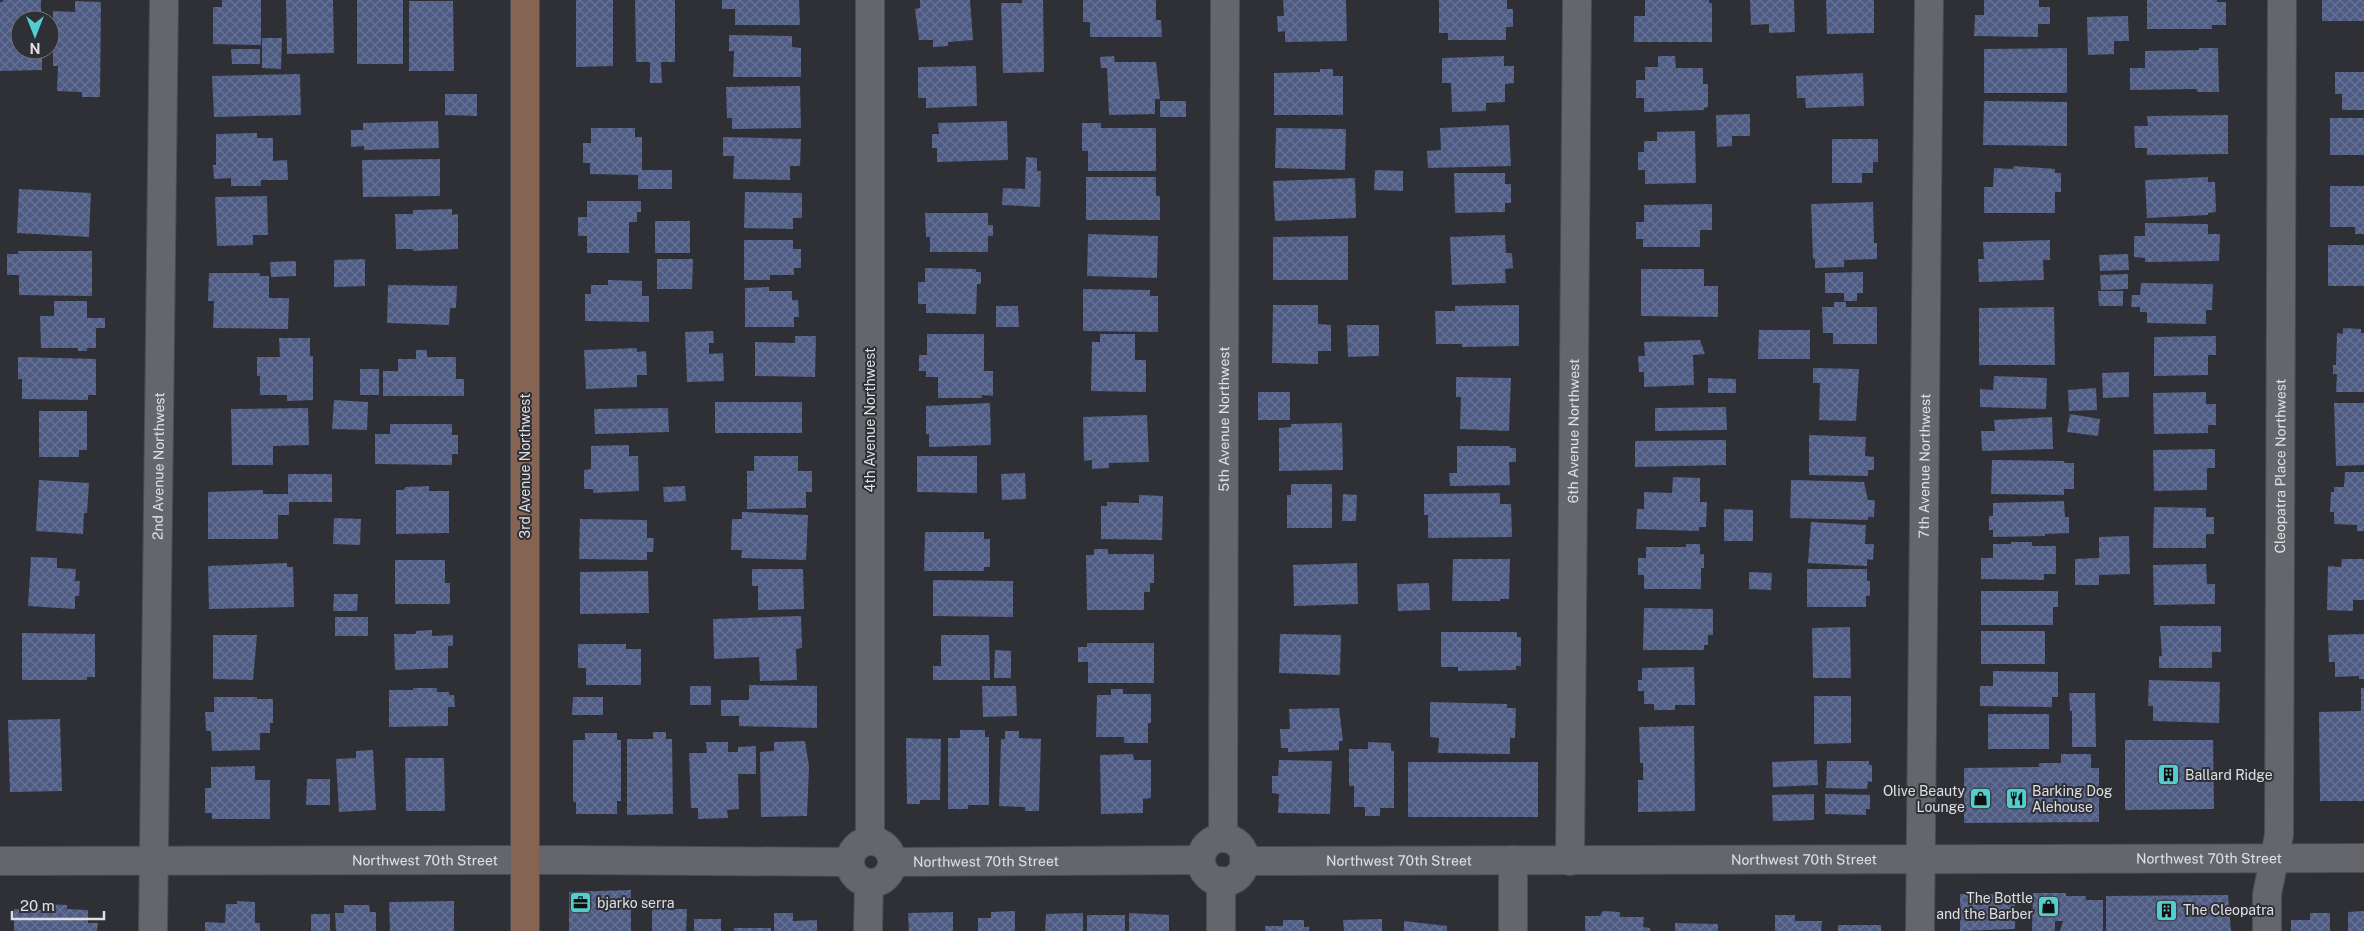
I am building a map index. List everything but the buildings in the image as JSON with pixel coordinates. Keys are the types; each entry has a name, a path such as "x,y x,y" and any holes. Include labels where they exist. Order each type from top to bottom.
{"street":[{"name":"2nd Avenue Northwest","path":"153,931 164,0"},
{"name":"3rd Avenue Northwest","path":"525,0 525,931"},
{"name":"4th Avenue Northwest","path":"870,0 870,840"},
{"name":"5th Avenue Northwest","path":"1223,838 1226,0"},
{"name":"6th Avenue Northwest","path":"1570,861 1577,0"},
{"name":"7th Avenue Northwest","path":"1920,931 1919,860 1929,0"},
{"name":"Cleopatra Place Northwest","path":"2267,931 2267,894 2278,835 2282,0"},
{"path":"1223,838 1234,840 1239,844 1244,860 1242,870 1238,876 1232,880 1221,881 1210,877 1204,872 1200,860 1208,844 1223,838"},
{"path":"870,840 881,842 886,847 892,862 885,878 878,882 869,883 857,879 852,874 849,862 851,852 856,846 861,842 870,840"},
{"name":"Northwest 70th Street","path":"1244,860 1570,861 2364,858"},
{"name":"Northwest 70th Street","path":"0,861 525,860 849,862"},
{"name":"Northwest 70th Street","path":"892,862 1200,860"},
{"path":"1513,860 1513,931"},
{"path":"1221,881 1221,931"},
{"path":"868,931 869,883"}],"place":[{"name":"Ballard Ridge","path":"2169,775"},
{"name":"Olive Beauty Lounge","path":"1981,799"},
{"name":"Barking Dog Alehouse","path":"2016,799"},
{"name":"bjarko serra","path":"581,903"},
{"name":"The Bottle and the Barber","path":"2049,906"},
{"name":"The Cleopatra","path":"2167,910"}]}
